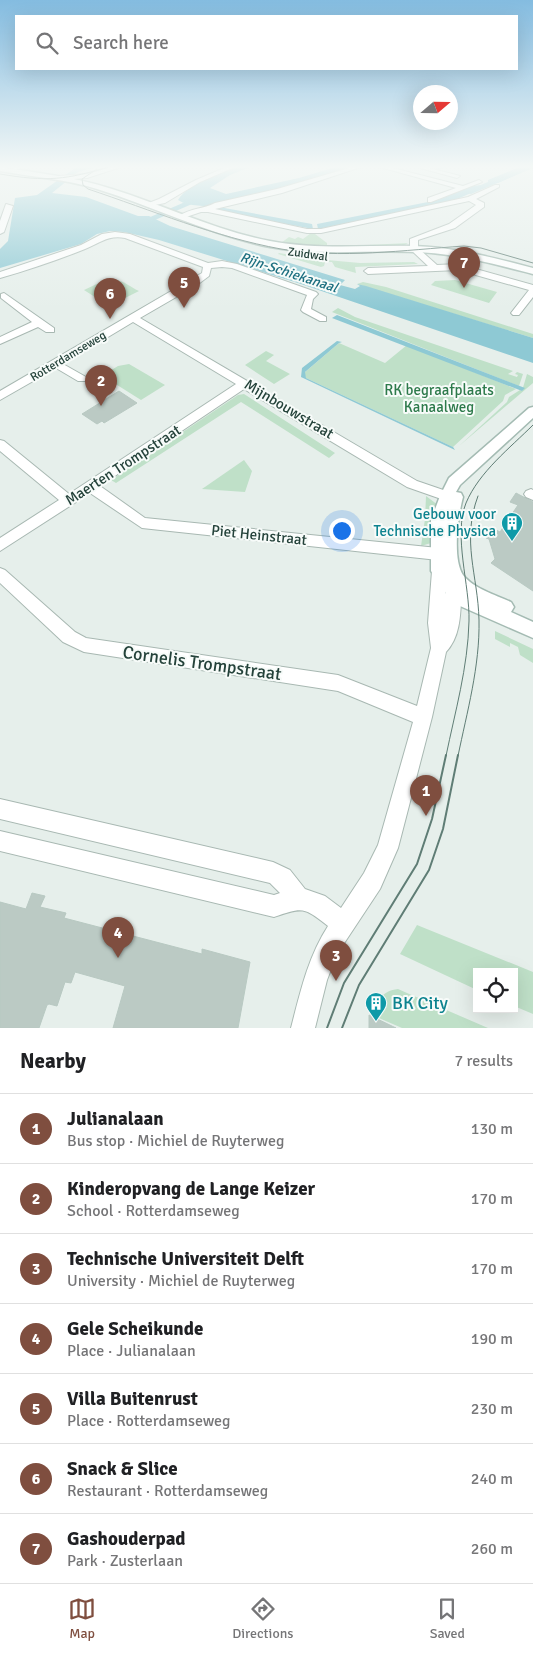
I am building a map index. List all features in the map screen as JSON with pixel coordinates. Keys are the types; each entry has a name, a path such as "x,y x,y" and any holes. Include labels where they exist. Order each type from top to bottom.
{"main road":[{"name":"Zuidwal","path":"171,214 232,234 284,246 329,250 414,249 427,255 478,264 533,279"},
{"name":"Zuidwal","path":"171,214 244,243 303,256 352,259 427,255 482,258 533,272"},
{"path":"533,411 467,473 464,483 451,498 439,520 443,566 454,592 466,601 533,630"},
{"path":"443,566 450,529 451,498"},
{"path":"443,566 470,590 533,622"}],"street":[{"path":"0,232 6,214"},
{"path":"244,214 316,231 398,214"},
{"path":"263,214 277,216"},
{"path":"310,222 324,222 362,214"},
{"path":"414,249 414,239 456,224 469,214"},
{"path":"0,275 84,247 105,236 115,234 127,236 207,266 222,264 234,266 313,294 309,298 306,310"},
{"path":"429,234 424,239 427,255 434,267"},
{"name":"Rotterdamseweg","path":"0,396 201,279 208,270 207,266"},
{"path":"368,271 434,267 464,268 533,289 516,313"},
{"path":"4,296 27,312 38,323 50,330"},
{"path":"292,310 306,310 323,319"},
{"name":"Mijnbouwstraat","path":"133,318 412,484 451,498"},
{"path":"2,338 38,323"},
{"path":"56,364 82,379"},
{"name":"Maerten Trompstraat","path":"0,545 91,487 245,383"},
{"path":"0,444 69,501"},
{"name":"Piet Heinstraat","path":"91,487 142,523 443,566"},
{"path":"303,1028 321,963 342,923 372,881 388,848 423,717 439,648 436,623 443,566"},
{"name":"Cornelis Trompstraat","path":"0,574 69,637 84,645 338,683 423,717"},
{"path":"439,648 447,640 450,631 454,592"},
{"path":"0,808 273,873 282,878 298,898 317,904 342,923"},
{"path":"0,841 274,906 298,898"}],"green space":[{"path":"311,233 315,234 327,243 327,247 408,243 398,247 382,249 340,249 281,243 289,237 295,239 298,237 303,239"},
{"path":"279,253 360,263 414,262 418,264 355,267 356,273 335,267 332,262 325,262 324,266 321,267"},
{"path":"115,280 139,291 109,306 84,290 103,281"},
{"path":"455,280 497,292 489,303 431,285 435,281"},
{"path":"363,282 386,287 533,334 533,338 357,284"},
{"path":"338,308 355,317 513,371 508,374 517,377 518,375 515,374 517,372 523,374 519,386 332,312"},
{"name":"RK begraafplaats Kanaalweg","path":"339,343 385,363 407,345 516,389 505,395 503,401 453,447 306,378 304,373"},
{"path":"266,351 274,355 266,361 290,374 274,384 245,365"},
{"path":"129,364 165,385 141,400 114,383 103,389 92,382 118,366"},
{"path":"527,374 533,377 533,383 459,446 507,402 509,397 520,390 522,391"},
{"path":"244,394 335,453 329,458 241,402 116,483 111,480 238,395"},
{"path":"244,460 252,471 245,492 202,489"},
{"path":"426,496 438,505 431,543 421,546 425,519"},
{"path":"495,631 533,649 533,663 520,655 518,647 510,643 510,647 495,639"},
{"path":"417,925 533,972 533,1014 518,1008 518,968 473,968 473,988 400,954"},
{"path":"398,989 488,1028 402,1028 372,1015 384,994"}],"water":[{"name":"Rijn-Schiekanaal","path":"12,214 132,214 149,216 170,226 345,280 340,285 355,289 360,286 357,284 366,286 533,338 533,363 298,283 159,240 124,232 110,231 97,234 81,244 0,268 0,249 8,241"},
{"path":"233,214 257,214 312,224 313,229"},
{"path":"368,214 389,214 318,229 317,224"},
{"path":"337,315 525,388 522,391 332,318"},
{"path":"337,341 342,342 305,372 306,378 453,447 455,450 301,377 302,368"}],"building":[{"path":"119,391 137,403 104,423 102,421 97,424 82,414"},
{"name":"Gebouw voor Technische Physica","path":"516,493 533,502 533,591 491,563 495,559 489,539 486,538 492,528 500,532 518,505 510,502"},
{"path":"32,893 45,896 40,907 66,913 64,918 202,954 202,949 250,962 238,1028 113,1028 125,986 75,972 71,983 65,982 57,1006 47,1005 39,1028 0,1028 0,902 26,909"},
{"name":"BK City","path":"369,1015 396,1028 369,1028"}],"waterway":[{"path":"138,224 163,214"}],"tram line":[{"path":"160,214 232,238 303,252 349,254 464,246 481,248 533,263"},
{"path":"446,756 468,638 469,607 462,545 462,516 466,503 479,481 496,461 533,425"},
{"path":"458,756 472,689 479,637 478,604 471,543 473,512 478,496"},
{"path":"327,1028 344,983 417,864 432,819 446,755"},
{"path":"342,1028 359,985 429,870 443,829 458,755"}],"place":[{"name":"Gashouderpad","path":"464,288"},
{"name":"Villa Buitenrust","path":"184,308"},
{"name":"Snack & Slice","path":"110,319"},
{"name":"Kinderopvang de Lange Keizer","path":"101,406"},
{"name":"Gebouw voor Technische Physica","path":"512,542"},
{"name":"Julianalaan","path":"426,816"},
{"name":"Gele Scheikunde","path":"118,958"},
{"name":"Technische Universiteit Delft","path":"336,981"},
{"name":"BK City","path":"376,1022"}]}
